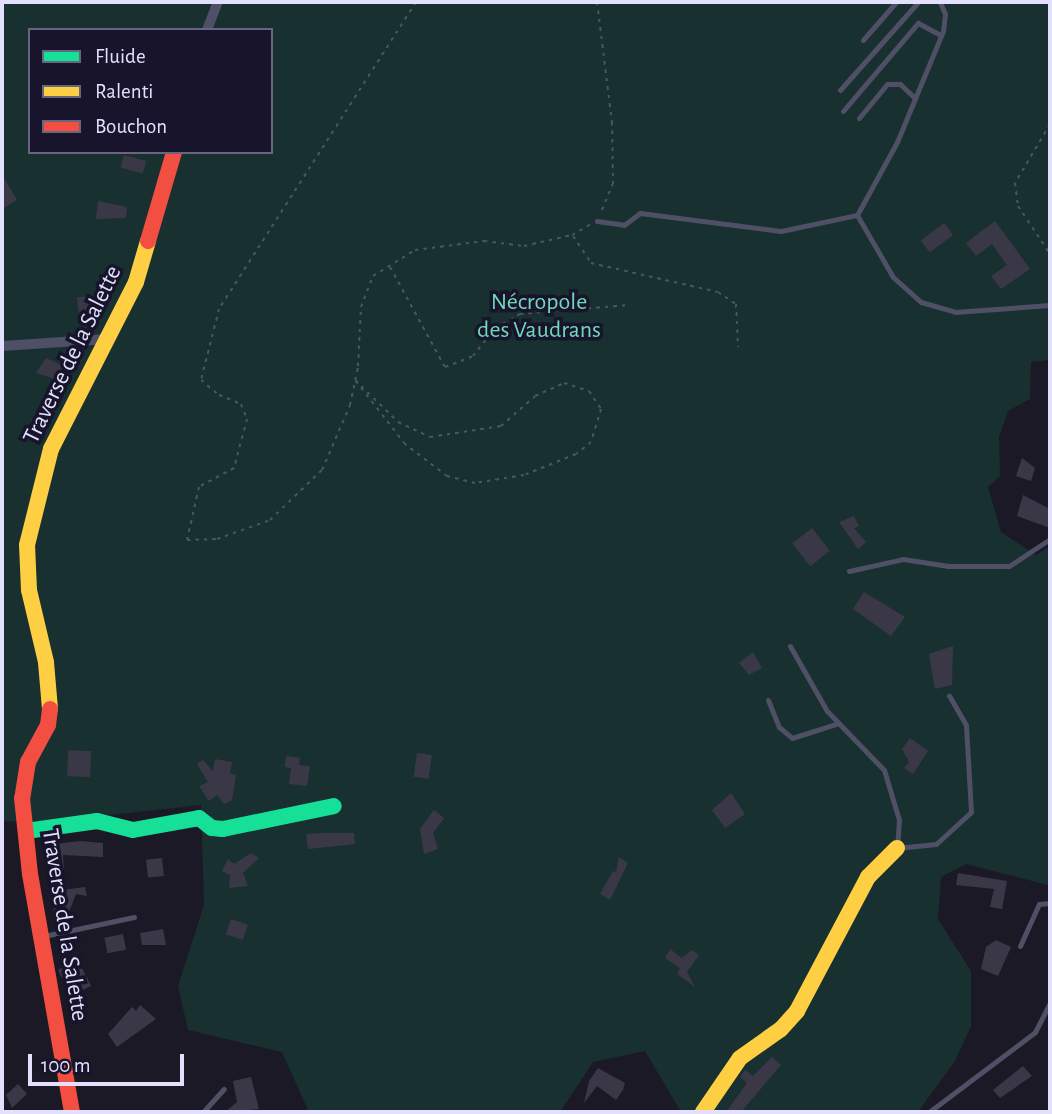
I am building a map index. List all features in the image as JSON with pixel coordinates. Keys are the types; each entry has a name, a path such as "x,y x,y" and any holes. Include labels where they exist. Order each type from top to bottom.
{"street":[{"path":"208,28 218,2"},
{"name":"Traverse de la Salette","path":"72,1112 41,936 22,797 25,774 36,740 48,725 51,705 46,662 29,590 27,545 51,449 108,340 144,259 173,154"},
{"path":"2,346 108,340"},
{"path":"26,831 97,821 133,831 199,818 212,828 223,830 334,806"},
{"path":"703,1112 740,1058 782,1029 797,1011 868,877 897,848"}],"lane":[{"path":"863,40 896,2"},
{"path":"840,90 918,2"},
{"path":"597,221 624,225 640,213 781,231 857,215 897,142 941,35 945,14 940,2"},
{"path":"843,111 918,23 941,35"},
{"path":"859,118 887,84 900,83 915,98"},
{"path":"857,215 892,277 921,302 955,312 1050,305"},
{"path":"849,571 903,559 948,566 1009,566 1050,539"},
{"path":"790,646 827,710 884,770 897,807 897,848 936,844 971,812 966,725 949,695"},
{"path":"768,700 779,727 792,738 839,723"},
{"path":"1020,946 1039,904 1050,903"},
{"path":"41,936 134,917"},
{"path":"929,1112 1035,1032 1050,1002"},
{"path":"203,1112 224,1089"}],"path":[{"path":"416,2 219,309 201,380 219,395 241,404 247,419 234,468 200,487 187,540 217,539 270,520 322,470 355,380 361,307 373,276 415,250 484,241 524,246 572,235 597,221 614,183 612,122 597,2"},
{"path":"1050,124 1015,183 1018,206 1050,254"},
{"path":"572,235 591,262 718,292 736,304 738,347"},
{"path":"390,266 445,367 473,356 495,328 520,314 629,305"},
{"path":"355,380 398,422 430,437 501,426 535,396 564,383 589,391 601,409 591,442 576,454 524,475 475,483 447,475 405,444 355,380"}],"green space":[{"name":"Nécropole des Vaudrans","path":"2,2 1050,2 1050,360 1031,362 1030,399 1008,411 999,437 1000,476 988,487 1001,532 1036,555 1050,546 1050,879 1048,885 966,864 941,877 938,919 971,971 971,1026 955,1061 918,1112 681,1112 645,1051 593,1062 560,1112 309,1112 282,1052 188,1030 178,986 204,905 201,805 36,823 2,821"}],"building":[{"path":"124,155 146,161 143,174 121,168"},
{"path":"2,175 17,200 2,209"},
{"path":"98,201 127,207 126,218 96,219"},
{"path":"995,221 1030,269 1001,289 991,276 1007,265 992,244 976,256 966,243"},
{"path":"944,223 953,235 930,252 921,240"},
{"path":"99,296 99,310 79,315 77,297"},
{"path":"46,358 66,367 59,380 36,373"},
{"path":"1022,458 1035,468 1031,481 1016,476"},
{"path":"1023,495 1050,509 1050,528 1017,516"},
{"path":"854,516 859,526 854,528 866,542 858,549 839,522"},
{"path":"812,528 830,551 810,566 792,543"},
{"path":"864,592 905,617 891,636 853,609"},
{"path":"953,646 952,685 935,689 929,654"},
{"path":"753,652 762,668 749,675 739,663"},
{"path":"910,738 928,751 913,774 904,768 909,762 902,749"},
{"path":"68,750 91,751 90,777 67,776"},
{"path":"417,753 432,755 429,779 414,777"},
{"path":"286,756 300,758 299,765 310,766 307,786 289,784 291,768 285,767"},
{"path":"215,759 232,762 230,773 236,775 232,800 224,804 217,795 209,801 199,786 208,782 197,764 203,760 213,771"},
{"path":"731,793 745,814 725,828 712,810"},
{"path":"434,810 444,818 433,833 438,849 424,854 420,829"},
{"path":"354,833 355,844 308,849 306,834"},
{"path":"80,841 103,843 103,857 63,855 64,870 55,870 55,861 46,861 46,845"},
{"path":"251,853 259,858 243,873 248,886 229,888 230,875 222,871 228,859 234,864"},
{"path":"619,857 628,863 610,900 600,894 613,871 616,872"},
{"path":"162,858 164,876 148,878 146,860"},
{"path":"958,873 1007,881 1002,909 990,907 994,889 956,885"},
{"path":"85,887 87,896 76,894 65,922 54,919 53,911 62,890"},
{"path":"231,919 248,925 243,940 226,934"},
{"path":"163,929 166,945 142,945 140,933"},
{"path":"123,934 126,950 107,953 104,938"},
{"path":"996,940 1011,947 998,976 981,969 986,947"},
{"path":"670,949 682,958 692,950 699,955 687,972 695,987 677,974 680,968 665,958"},
{"path":"78,960 91,986 76,993 68,975 62,978 58,970"},
{"path":"140,1005 156,1019 117,1047 108,1034 132,1007 136,1011"},
{"path":"772,1057 781,1065 741,1112 726,1112 747,1083 740,1077 745,1070 753,1076"},
{"path":"1023,1066 1032,1076 1000,1098 993,1090"},
{"path":"598,1068 625,1083 623,1090 616,1100 597,1086 584,1103 589,1081"},
{"path":"251,1077 259,1109 225,1112 237,1102 233,1081"},
{"path":"18,1084 27,1094 12,1108 6,1095"}],"traffic: fast":[{"path":"26,831 97,821 133,830 199,818 212,828 223,829 334,806"}],"traffic: slow":[{"path":"50,709 46,662 29,590 27,545 51,449 136,282 148,241"},
{"path":"703,1112 740,1058 781,1029 797,1011 868,877 897,848"}],"traffic: jam":[{"path":"148,241 173,154"},
{"path":"50,709 48,725 28,762 22,798 30,874 72,1112"}]}
